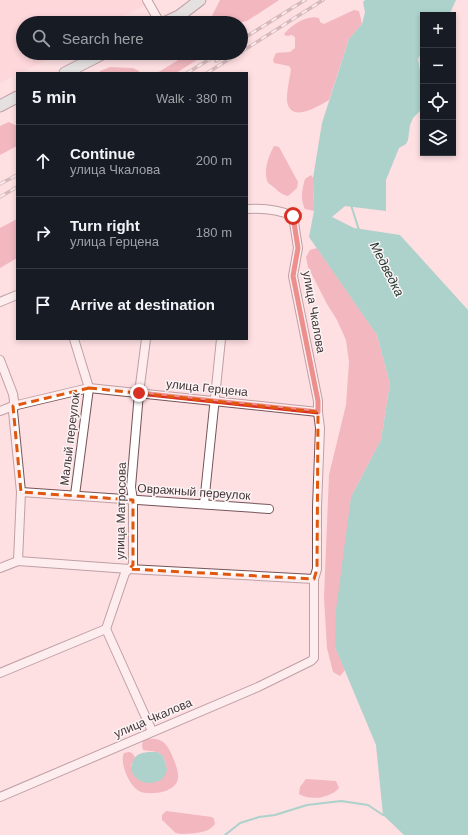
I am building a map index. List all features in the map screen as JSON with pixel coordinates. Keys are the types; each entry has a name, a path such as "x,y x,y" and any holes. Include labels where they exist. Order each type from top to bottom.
{"street":[{"path":"147,0 156,16"},
{"path":"178,16 200,0"},
{"path":"67,72 90,60"},
{"path":"0,106 16,98"},
{"name":"улица Чкалова","path":"0,797 258,687 311,661 314,658 314,579 317,569 317,507 320,428 318,401 293,276 298,248 293,216 273,210 248,209"},
{"path":"0,302 16,296"},
{"name":"Малый переулок","path":"74,340 89,388 75,495"},
{"name":"улица Матросова","path":"106,629 125,573 133,565 133,500 131,487 139,393 146,340"},
{"path":"204,504 221,340"},
{"path":"0,360 13,394 21,492 18,561"},
{"name":"улица Герцена","path":"0,411 13,406 89,388 318,412"},
{"name":"Овражный переулок","path":"21,492 269,509"},
{"path":"0,568 18,561 129,569 314,579"},
{"path":"0,673 106,629 152,731"}],"highlighted area":[{"path":"89,388 318,412 317,569 314,579 129,569 133,565 133,500 21,492 13,406"}],"shaded area":[{"path":"0,0 142,0 145,5 124,16 16,16 16,60 47,60 22,72 16,72 16,75 0,83"},
{"path":"220,0 279,0 248,20 248,16 212,16"},
{"path":"354,10 359,11 362,24 349,39 329,100 312,109 299,112 293,111 289,108 287,101 291,69 289,66 274,63 273,60 276,53 290,52 295,48 295,37 292,35 286,36 284,34 295,24 305,19 315,17 319,18 320,22 324,24"},
{"path":"178,60 197,60 178,72 159,72"},
{"path":"110,67 133,68 139,72 100,72"},
{"path":"9,122 16,126 16,147 0,155 0,126"},
{"path":"274,146 279,147 298,182 297,188 288,196 280,193 268,183 266,169"},
{"path":"311,175 313,178 314,211 305,209 302,198 305,179"},
{"path":"16,220 16,259 0,268 0,228"},
{"path":"317,248 377,335 390,384 381,440 351,497 335,647 345,670 340,676 333,672 327,648 324,598 329,475 346,405 349,362 346,340 337,320 308,267 306,257 310,250"},
{"path":"147,739 162,741 167,746 178,771 175,785 162,792 146,793 137,790 129,781 124,769 124,753 129,752 135,757 131,766 167,769 163,756 157,752 143,750 143,741"},
{"path":"306,779 336,781 339,788 326,796 315,798 304,796 299,794 300,787"},
{"path":"166,811 212,817 215,824 208,830 201,832 179,834 162,820 162,815"}],"water":[{"path":"365,0 456,0 450,12 420,12 420,55 418,59 420,71 420,111 413,118 410,125 408,140 406,144 399,148 386,180 386,211 345,206 332,217 354,228 400,235 468,310 468,835 404,835 383,815 376,745 335,647 336,610 351,497 381,440 390,384 377,335 309,237 314,211 313,178 322,123 349,39 362,24 365,12 363,2"},
{"path":"148,752 157,752 163,756 167,769 163,778 152,783 140,781 132,773 131,767 137,755"}],"waterway":[{"name":"Медведка","path":"351,205 359,230"},
{"path":"225,835 240,823 259,817 275,815 307,805 341,801 368,805 383,815 385,814"}],"railway":[{"path":"248,36 305,0"},
{"path":"248,48 323,0"},
{"path":"189,72 208,60"},
{"path":"209,72 228,60"},
{"path":"0,184 16,176"},
{"path":"0,197 16,188"}],"route":[{"path":"139,393 318,412 318,401 293,276 298,248 293,216"}]}
